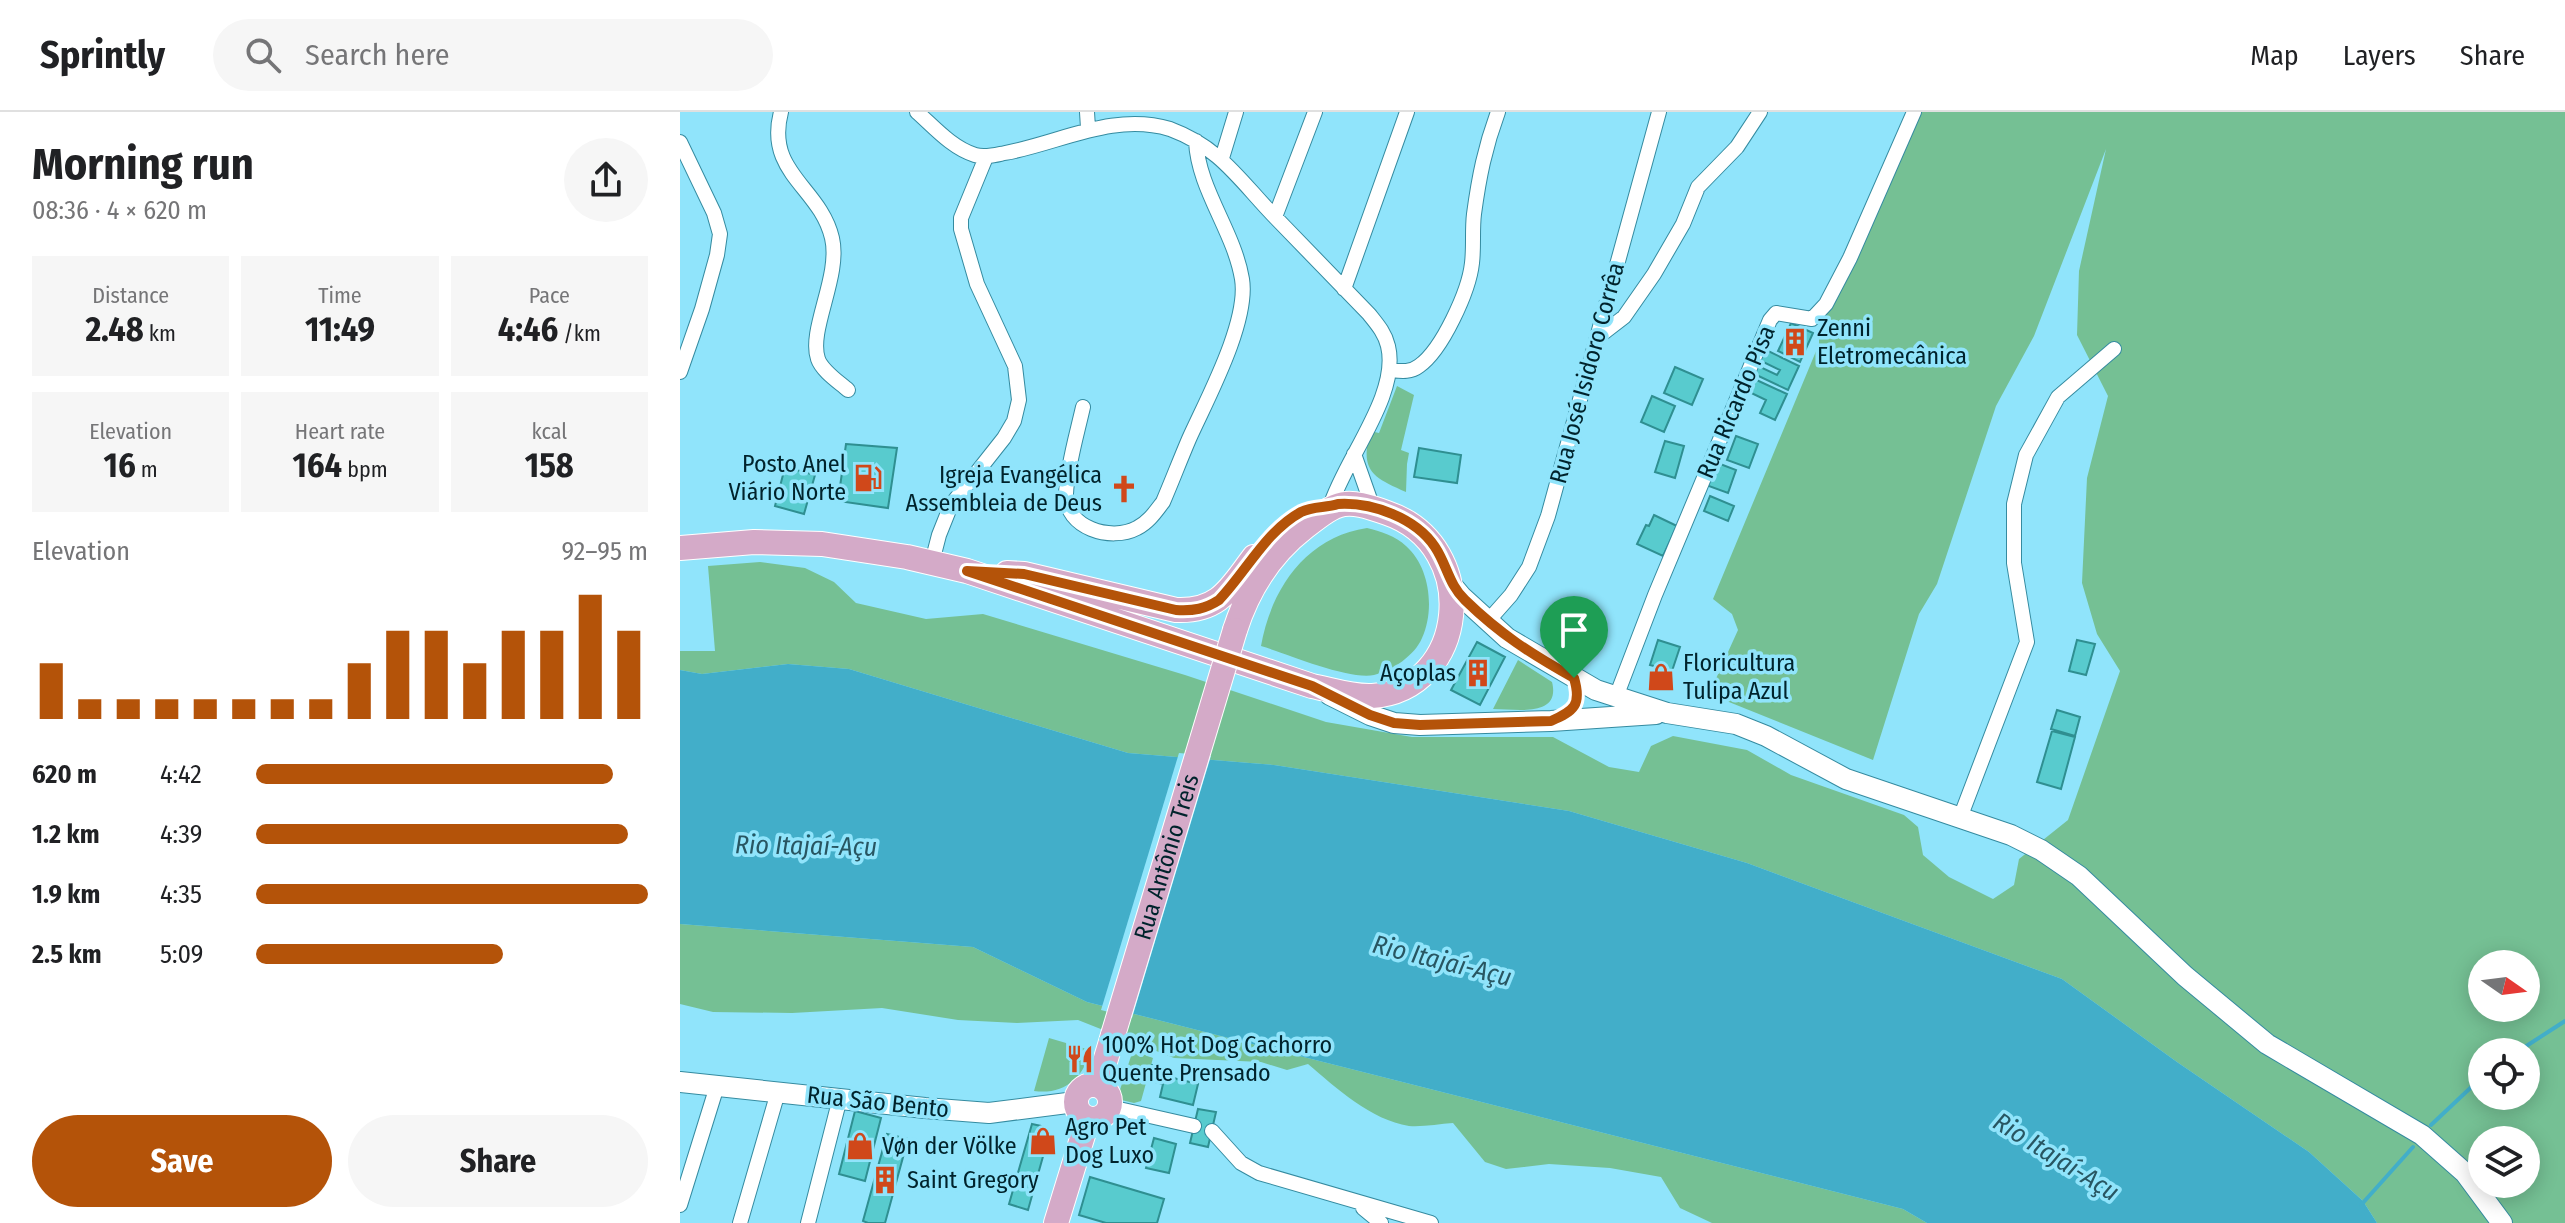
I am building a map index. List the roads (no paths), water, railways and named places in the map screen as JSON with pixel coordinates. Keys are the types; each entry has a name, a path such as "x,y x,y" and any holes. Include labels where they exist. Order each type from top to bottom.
{"main road":[{"path":"680,548 754,542 822,544 932,562 1312,686 1353,695 1388,694 1415,681 1441,649 1451,623 1453,604 1445,565 1427,537 1397,516 1351,504 1301,512 1253,558 1219,600 1193,611 1176,610 1024,574 967,571"},
{"name":"Rua Antônio Treis","path":"1098,1085 1243,603 1255,580 1292,539 1330,507"},
{"path":"1451,584 1507,638 1574,678 1616,697 1667,713 1736,724 1766,736 1846,779 2011,835 2041,850 2079,876 2185,976 2267,1044 2422,1135 2465,1173 2502,1223"},
{"path":"1551,721 1574,707 1577,690 1574,678"},
{"path":"1312,686 1370,715 1394,723 1420,725 1667,713"},
{"name":"Rua São Bento","path":"680,1082 925,1108 997,1113 1082,1110"},
{"path":"1056,1223 1082,1110 1082,1088 1098,1085 1107,1091 1110,1107 1103,1116 1082,1110"}],"street":[{"path":"781,112 777,138 781,157 822,214 832,238 833,259 817,345 819,361 848,390"},
{"path":"917,112 959,148 979,157 1015,151 1088,128 1141,122 1168,128 1222,158 1381,329 1388,347 1389,370 1385,391 1338,484 1330,507"},
{"path":"1087,112 1088,128"},
{"path":"1222,158 1236,112"},
{"path":"1275,217 1315,112"},
{"path":"1344,289 1407,112"},
{"path":"1389,370 1407,372 1420,366 1436,347 1467,288 1472,265 1473,218 1485,146 1498,112"},
{"name":"Rua José Isidoro Corrêa","path":"1488,621 1511,595 1529,567 1552,502 1659,112"},
{"path":"1598,337 1624,317 1683,224 1698,187 1737,147 1760,112"},
{"name":"Rua Ricardo Pisa","path":"1616,697 1655,595 1770,320 1776,313 1812,319 1826,304 1850,258 1914,112"},
{"path":"1083,407 1066,495 1069,511 1085,527 1114,534 1136,529 1163,502 1238,320 1243,282 1235,251 1197,159 1196,141"},
{"path":"680,142 714,213 720,234 708,289 680,372"},
{"path":"932,562 951,505 1004,438 1014,421 1019,400 1015,366 977,284 961,229 961,218 986,157"},
{"path":"1960,818 2027,642 2014,563 2014,504 2026,455 2058,397 2114,349"},
{"path":"1354,454 1373,508"},
{"path":"680,1205 717,1086"},
{"path":"740,1223 778,1092"},
{"path":"808,1223 840,1098"},
{"path":"1110,1107 1194,1126"},
{"path":"1212,1131 1241,1163 1259,1173 1431,1223"},
{"path":"1356,1203 1381,1223"}],"water":[{"name":"Rio Itajaí-Açu","path":"788,664 849,669 1128,753 1274,765 1569,811 1747,863 2062,979 2309,1152 2363,1201 2377,1223 1927,1223 1903,1209 1087,1002 973,947 680,924 680,670 702,674"}],"waterway":[{"path":"2539,1038 2565,1021"},
{"path":"2431,1125 2468,1090"},
{"path":"2361,1205 2413,1147"}],"place":[{"name":"Zenni Eletromecânica","path":"1795,342"},
{"name":"Posto Anel Viário Norte","path":"868,478"},
{"name":"Igreja Evangélica Assembleia de Deus","path":"1124,489"},
{"name":"Açoplas","path":"1478,673"},
{"name":"Floricultura Tulipa Azul","path":"1661,677"},
{"name":"100% Hot Dog Cachorro Quente Prensado","path":"1080,1059"},
{"name":"Agro Pet Dog Luxo","path":"1043,1141"},
{"name":"Vøn der Völke","path":"860,1146"},
{"name":"Saint Gregory","path":"885,1180"}]}
